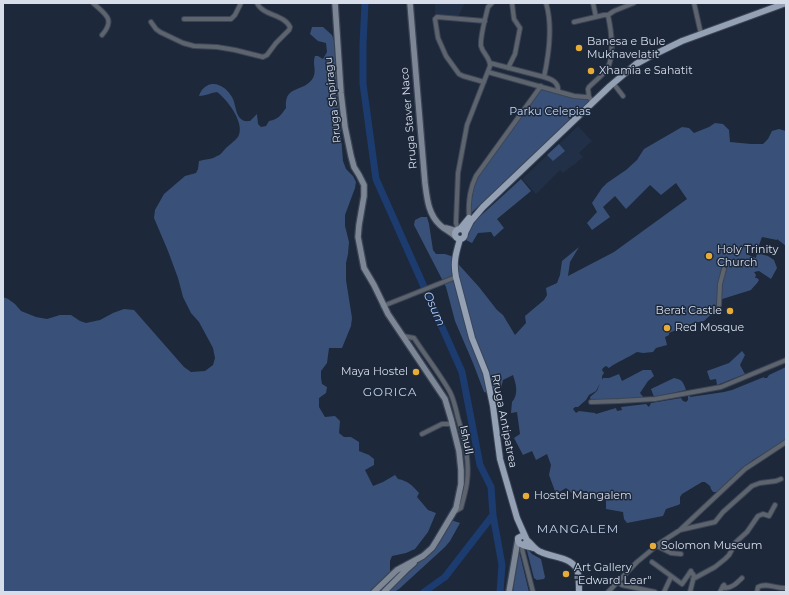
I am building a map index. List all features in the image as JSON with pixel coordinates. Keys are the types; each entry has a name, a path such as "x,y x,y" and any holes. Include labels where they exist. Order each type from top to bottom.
{"main road":[{"name":"Rruga Antipatrea","path":"459,233 468,226 474,217 591,100 636,64 675,44 785,3"},
{"name":"Rruga Antipatrea","path":"507,184 500,188 469,218 459,233 454,266 472,338 488,380 500,459 523,545 535,548 541,552 574,564 578,572 579,592"},
{"path":"517,518 518,539 520,536 523,545"}],"street":[{"path":"93,3 106,14 108,18 108,26 102,35"},
{"path":"184,19 231,19 235,16 241,3"},
{"path":"150,22 156,30 183,43 194,46 235,50 263,57 267,55 290,27 288,22 259,8 257,3"},
{"name":"Rruga Shpiragu","path":"335,3 341,93 345,127 354,166 364,185 364,196 358,230 359,242 366,272 384,306"},
{"name":"Rruga Staver Naco","path":"410,3 428,205 433,216 442,227 459,233"},
{"path":"459,233 456,223 459,162 467,125 488,72 490,63 490,60 481,46 484,21 488,7 492,3"},
{"path":"508,68 515,54 520,28 514,19 512,3"},
{"path":"544,77 548,57 550,18 546,3"},
{"path":"594,3 596,17"},
{"path":"574,22 608,15 634,3"},
{"path":"694,3 701,34"},
{"path":"591,100 588,90 589,87 605,72 612,57 608,15"},
{"path":"484,21 437,17 435,19 438,38 446,56 459,74 484,82"},
{"path":"490,63 555,81 558,91"},
{"path":"488,72 591,100"},
{"path":"613,83 623,96"},
{"path":"469,218 468,206 472,184 476,176 541,86"},
{"path":"719,305 720,284 724,270"},
{"path":"384,306 456,277"},
{"name":"Ishull","path":"374,592 397,570 417,560 432,548 457,505 462,470 453,424 445,399 402,336 384,306"},
{"path":"402,336 414,338 450,392 456,409 462,432 468,467 467,481 461,508 453,513"},
{"path":"591,402 646,400 721,387 786,360"},
{"path":"422,434 442,424 453,424"},
{"path":"608,592 637,562 680,530 742,470 786,442"},
{"path":"680,530 715,522 723,512 752,486 781,479"},
{"path":"693,579 715,567 725,559 736,542 747,532 757,517 763,514 769,516 775,505"},
{"path":"518,539 523,545 533,592"},
{"path":"509,592 514,558 523,545"},
{"path":"658,546 671,552 682,554"},
{"path":"384,592 417,560"},
{"path":"652,562 682,584 691,572 694,575 690,592"},
{"path":"664,592 671,577"},
{"path":"720,592 722,586 724,585 726,589 742,578"},
{"path":"617,582 622,585 655,592"},
{"path":"757,592 758,587 763,585 786,588"}],"shaded area":[{"path":"435,3 465,3 458,17 435,15"},
{"path":"578,126 592,141 579,153 583,157 563,173 560,170 536,194 522,179"}],"green space":[{"path":"312,27 323,27 332,35 335,43 343,161 346,169 353,176 356,182 345,215 345,226 349,242 346,263 346,280 352,318 351,326 342,348 329,348 327,363 321,371 322,384 327,387 326,393 319,398 319,407 325,417 335,416 340,421 339,433 344,437 351,437 359,442 359,451 374,459 374,465 365,470 373,486 395,475 398,479 407,482 412,486 419,493 417,497 428,510 436,513 428,532 415,549 406,553 392,556 390,561 390,574 398,580 432,549 451,520 460,523 445,547 394,592 3,592 3,297 15,304 21,311 36,317 47,319 60,315 71,315 86,323 100,320 124,309 134,310 184,367 191,372 205,371 213,365 215,358 213,348 199,322 191,313 183,297 178,278 154,218 155,210 164,194 185,176 196,173 199,161 220,155 238,137 240,132 238,119 226,100 217,92 199,96 202,90 207,85 215,84 221,86 232,97 241,119 244,121 250,121 257,114 258,124 261,127 266,126 269,121 279,117 286,108 286,100 288,95 291,92 305,86 313,78 315,73 315,56 323,59 327,52 326,43 318,41 310,34"},
{"name":"Parku Celepias","path":"542,88 587,99 591,102 470,214 470,206 475,183 481,171"},
{"path":"715,123 723,124 729,130 730,142 763,144 768,139 772,131 779,129 786,131 786,246 777,239 762,237 758,248 748,246 746,254 756,258 757,253 768,256 774,260 777,268 771,279 759,271 754,272 756,275 755,278 759,280 751,290 719,300 719,307 704,321 693,323 669,333 669,335 665,337 667,345 656,348 653,352 637,352 609,368 606,366 603,368 602,370 604,373 602,380 603,378 609,378 619,374 622,381 643,370 651,370 654,376 648,381 640,393 644,398 591,401 590,397 597,391 600,383 596,391 589,395 578,407 573,409 576,413 579,411 596,414 616,408 617,411 622,410 621,407 646,404 649,407 651,403 681,398 686,402 688,400 688,396 690,397 732,390 764,377 767,378 769,375 786,367 786,440 741,469 717,492 713,492 710,486 705,482 702,482 682,494 680,497 680,504 666,509 663,516 627,523 624,519 623,512 606,509 606,500 591,498 587,491 577,491 574,495 566,488 556,494 549,475 551,465 547,454 536,460 532,451 523,455 514,438 520,434 517,412 511,413 512,402 516,396 516,385 513,375 503,380 501,388 494,389 488,393 484,392 455,321 446,287 414,225 415,220 421,217 427,217 433,250 436,254 451,256 503,315 515,335 526,323 525,316 544,300 547,295 546,288 557,283 562,261 579,247 570,262 568,276 614,252 687,199 676,183 661,195 650,185 626,209 615,196 603,207 610,217 592,230 587,223 597,212 592,203 602,188 637,160 644,149 682,127 689,128 694,133"},
{"path":"559,144 565,151 553,161 547,155"},
{"path":"521,179 531,191 497,219 504,228 494,237 491,232 478,233 472,243 464,239 476,220"},
{"path":"742,351 745,355 740,365 745,374 717,385 716,379 710,380 707,371 729,363"},
{"path":"674,378 682,382 686,390 654,397 651,389"},
{"path":"526,547 532,554 541,559 545,577 544,579 537,580 534,578"},
{"path":"519,553 529,592 513,592 517,556"}],"waterway":[{"name":"Osum","path":"365,3 363,84 376,179 462,372 480,465 491,487 493,515 445,577 424,592"},
{"path":"493,515 502,565 500,592"}],"place":[{"name":"Banesa e Bule Mukhavelatit","path":"579,48"},
{"name":"Xhamia e Sahatit","path":"591,71"},
{"name":"Holy Trinity Church","path":"709,256"},
{"name":"Berat Castle","path":"730,311"},
{"name":"Red Mosque","path":"667,328"},
{"name":"Maya Hostel","path":"416,372"},
{"name":"Hostel Mangalem","path":"526,496"},
{"name":"Solomon Museum","path":"653,546"},
{"name":"Art Gallery \"Edward Lear\"","path":"566,574"}],"district":[{"name":"GORICA","path":"390,392"},
{"name":"MANGALEM","path":"578,529"}]}
